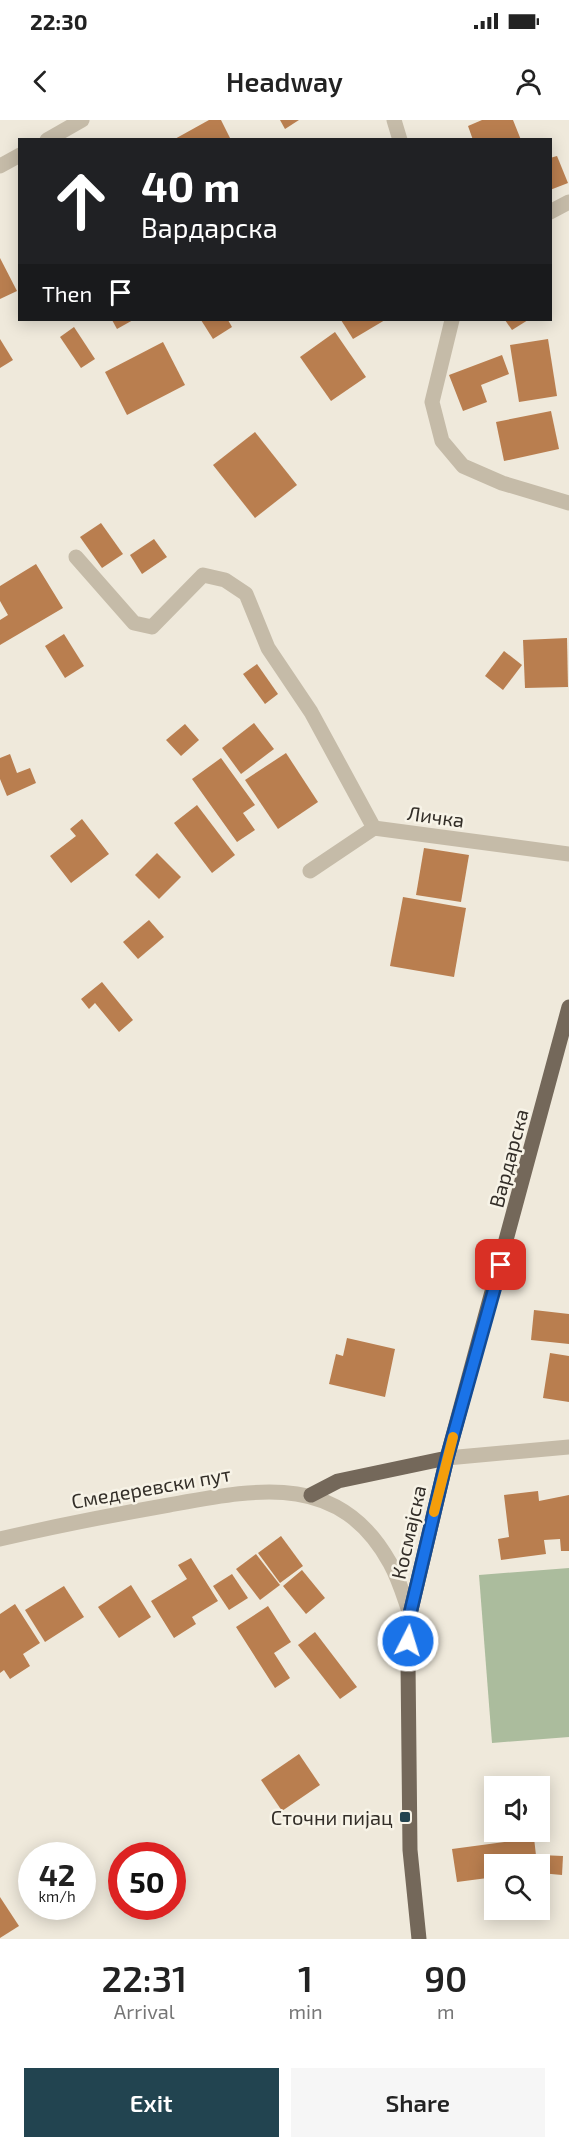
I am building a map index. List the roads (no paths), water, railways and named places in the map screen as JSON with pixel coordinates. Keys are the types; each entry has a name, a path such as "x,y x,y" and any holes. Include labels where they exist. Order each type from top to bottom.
{"main road":[{"name":"Вардарска","path":"447,1458 569,1006"},
{"path":"311,1495 338,1481 447,1458"},
{"name":"Космајска","path":"418,1939 411,1884 408,1663 410,1614 447,1458"}],"street":[{"path":"50,138 82,120"},
{"path":"394,120 399,138"},
{"path":"0,166 18,156"},
{"path":"552,211 569,202"},
{"path":"452,321 432,402 442,441 463,466 502,483 569,503"},
{"path":"76,557 134,623 152,627 204,576 225,580 246,594 268,648 311,712 374,828 310,871"},
{"name":"Личка","path":"374,828 569,855"},
{"path":"447,1458 569,1447"},
{"name":"Смедеревски пут","path":"0,1539 64,1524 237,1493 278,1491 311,1495 341,1509 374,1539 398,1578 410,1614"}],"place":[{"name":"Сточни пијац","path":"405,1817"}]}
